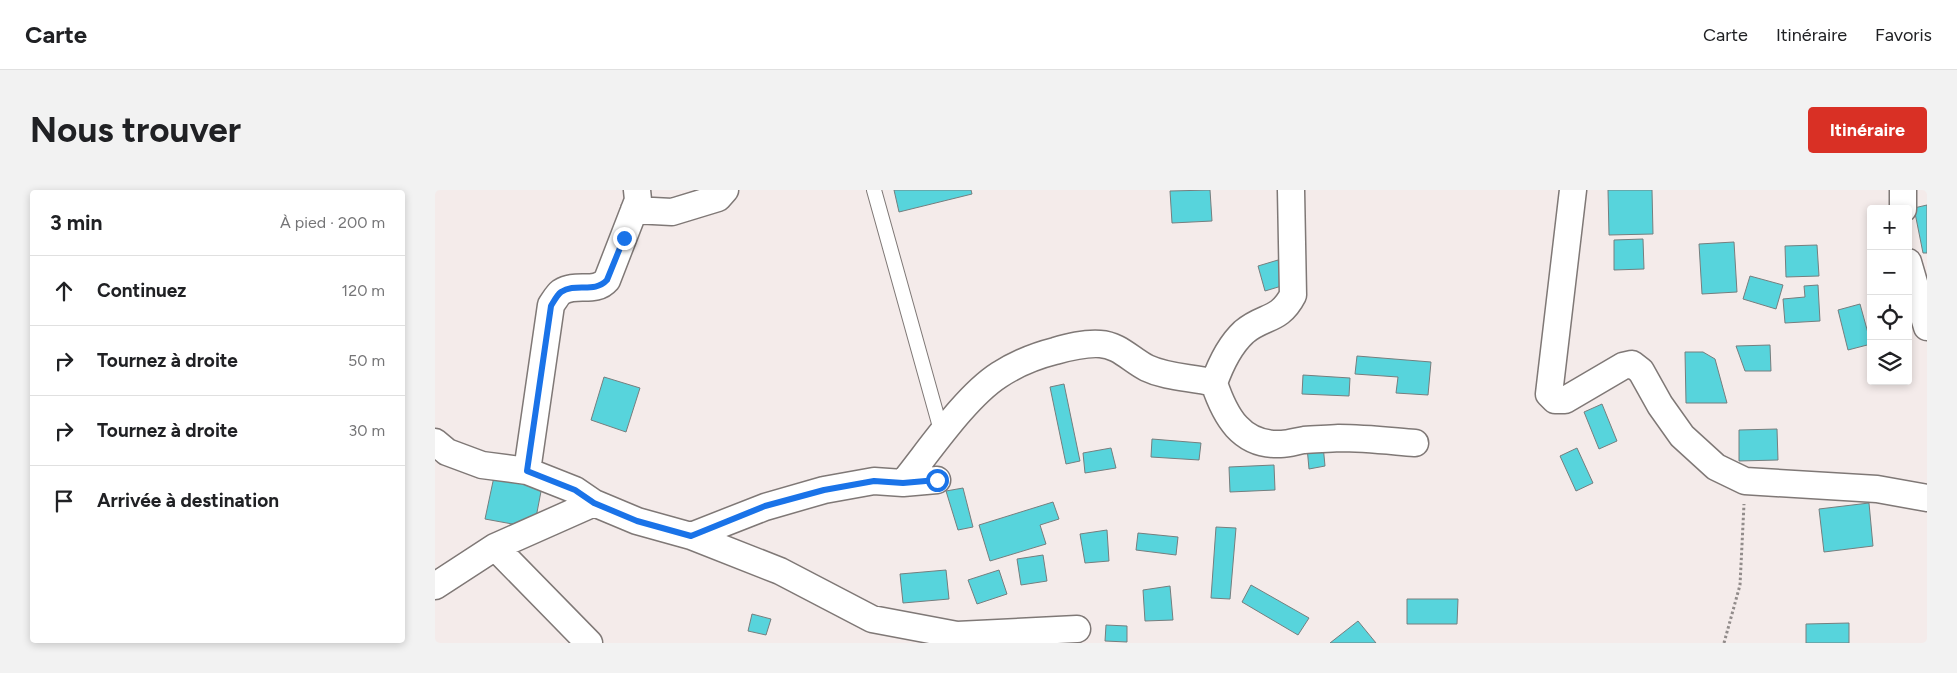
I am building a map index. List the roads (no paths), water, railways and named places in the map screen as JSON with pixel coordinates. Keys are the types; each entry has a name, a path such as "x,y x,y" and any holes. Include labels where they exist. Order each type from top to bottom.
{"street":[{"path":"527,471 551,306 560,293 573,287 597,288 607,280 635,200 671,212 718,198 725,190"},
{"path":"1291,190 1293,295 1287,307 1279,314 1262,321 1243,333 1221,363 1213,383 1219,400 1227,416 1240,432 1260,442 1281,444 1340,438 1415,443"},
{"path":"1573,190 1549,394 1555,400 1565,400 1623,366 1632,364 1641,371 1660,405 1682,436 1716,467 1745,481 1877,489 1927,498"},
{"path":"1903,190 1903,205"},
{"path":"1912,276 1927,327"},
{"path":"903,483 968,402 998,375 1035,356 1077,345 1101,344 1124,352 1146,368 1167,376 1199,379 1213,383"},
{"path":"435,442 447,452 482,465 527,471 575,490 594,503 637,521 691,536 780,571 872,619 958,639 1077,629"},
{"path":"691,536 765,506 824,490 874,481 903,483 937,480"},
{"path":"435,586 495,547 594,503"},
{"path":"495,547 589,643"}],"lane":[{"path":"873,190 942,434"}]}
